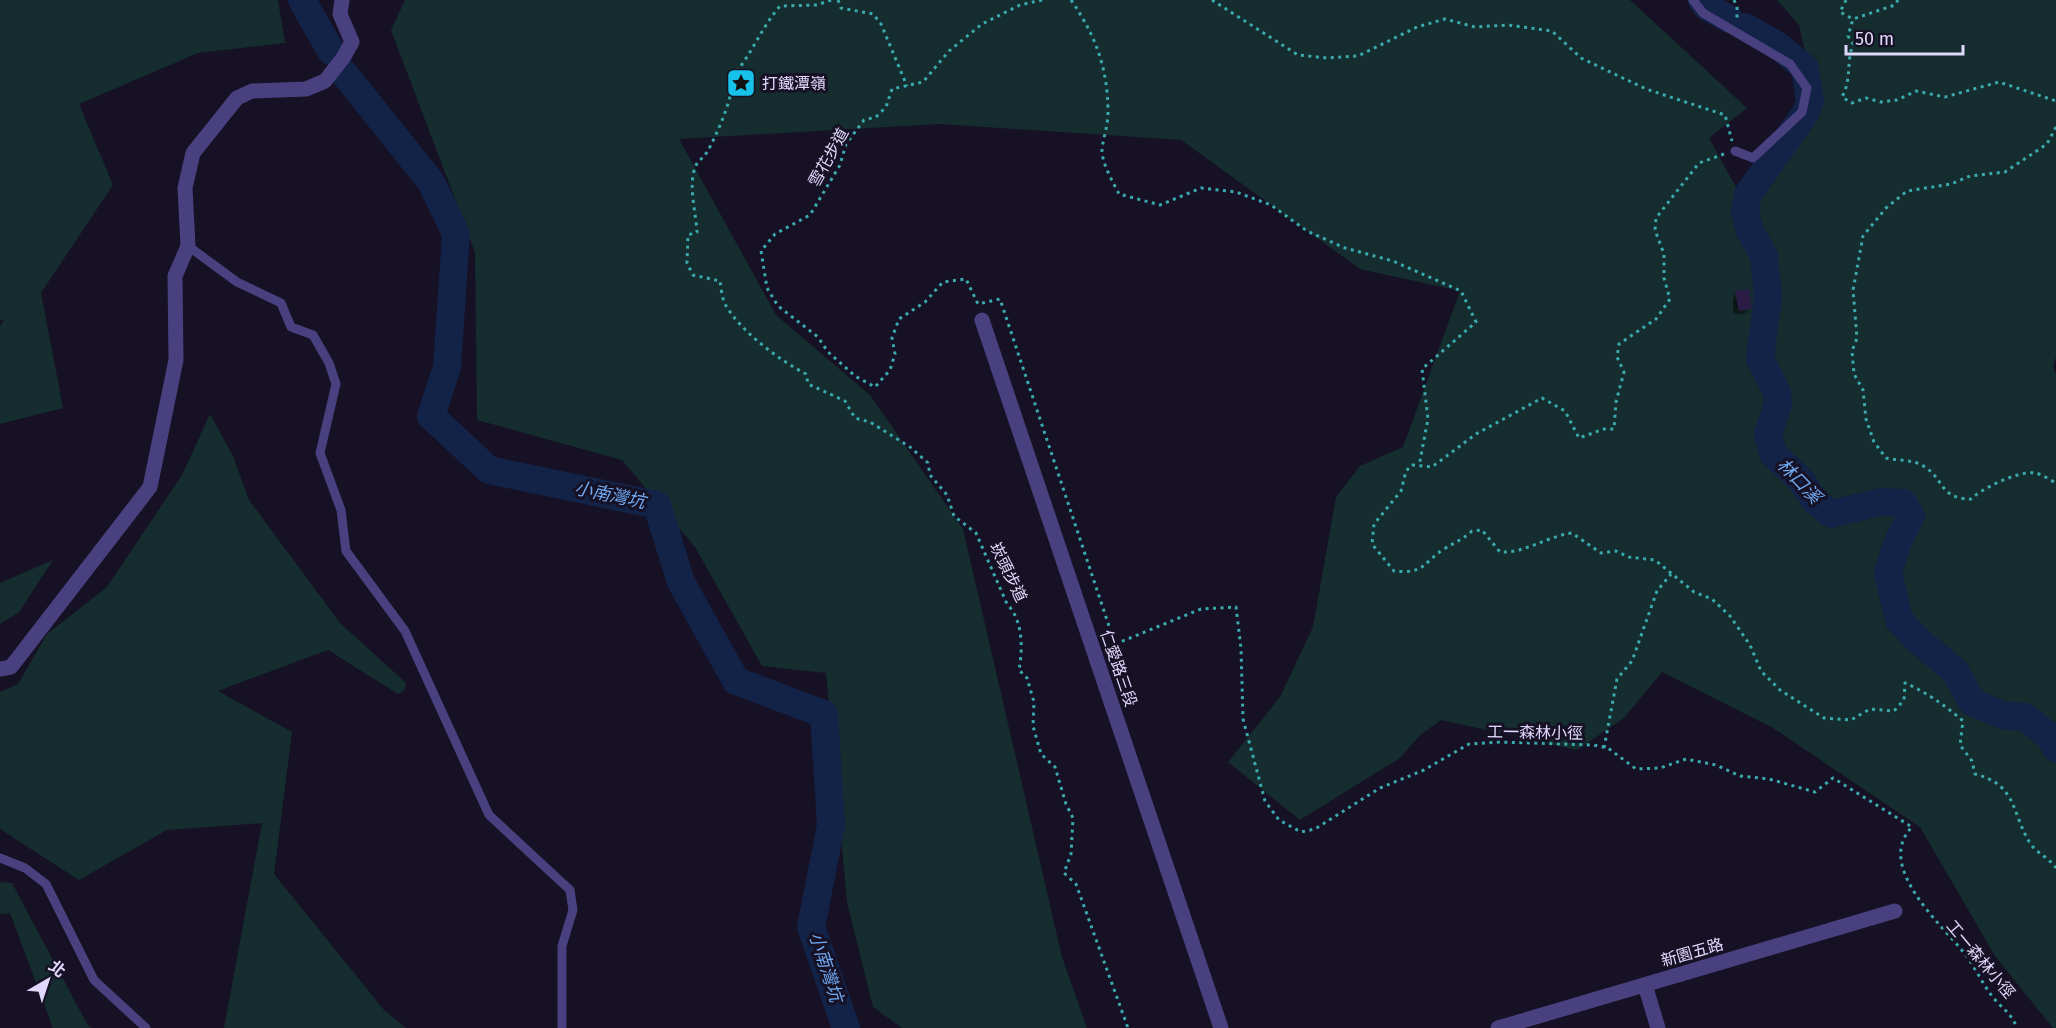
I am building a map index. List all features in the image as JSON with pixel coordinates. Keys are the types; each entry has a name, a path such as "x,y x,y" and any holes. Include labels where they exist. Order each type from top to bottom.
{"street":[{"path":"0,669 10,667 150,487 176,360 175,276 188,246 185,188 194,153 237,98 252,91 306,89 325,81 352,42 340,14 342,0"},
{"name":"仁愛路三段","path":"982,320 1221,1028"},
{"name":"新園五路","path":"1498,1028 1895,911"},
{"path":"1645,985 1658,1028"}],"lane":[{"path":"1693,0 1703,13 1790,64 1807,88 1802,112 1754,158 1735,151"},
{"path":"188,246 237,282 281,303 291,327 312,335 329,363 336,384 320,453 341,510 346,551 405,631 489,814 570,890 573,910 562,946 562,1028"},
{"path":"0,858 25,868 46,884 94,980 146,1028"}],"path":[{"name":"崁頭步道","path":"831,0 817,5 780,6 749,50 746,62 732,77 733,87 718,128 705,155 697,161 693,174 697,232 688,235 687,263 693,275 720,281 725,304 753,336 783,362 806,374 808,384 845,401 855,418 870,422 910,447 927,463 930,475 947,495 954,516 976,533 1007,604 1015,612 1023,651 1019,670 1028,678 1034,702 1035,736 1041,754 1055,767 1066,804 1073,818 1071,854 1064,873 1076,884 1128,1028"},
{"path":"838,0 841,8 873,14 881,24 907,86"},
{"name":"雪花步道","path":"1042,0 1020,5 982,24 949,51 923,82 892,89 886,107 876,117 864,120 846,144 840,165 810,215 775,234 761,251 767,288 778,306 818,337 837,361 855,376 875,387 890,370 895,354 892,338 899,319 925,302 943,282 966,279 978,304 1000,299 1115,644"},
{"path":"1071,0 1090,27 1106,82 1108,115 1102,152 1119,194 1160,205 1201,188 1236,192 1271,205 1307,231 1345,248 1394,261 1461,291 1476,322 1422,369 1428,419 1419,466"},
{"path":"1212,0 1298,55 1327,58 1358,56 1417,27 1445,19 1474,27 1508,25 1552,32 1581,58 1646,89 1725,114 1735,151 1699,163 1656,218 1655,230 1664,254 1664,278 1670,299 1656,319 1619,344 1617,357 1624,372 1616,402 1614,429 1604,429 1579,438 1565,411 1542,398 1476,434 1432,467 1412,465 1406,471 1401,490 1374,524 1372,544 1394,571 1422,569 1445,548 1460,543 1472,531 1482,530 1500,552 1514,552 1552,536 1572,533 1601,553 1616,551 1629,557 1655,560 1694,592 1712,599 1730,615 1750,645 1761,671 1780,690 1824,718 1851,720 1870,709 1894,711 1904,699 1905,683 1934,698 1964,721 1960,745 1972,761 1975,774 1989,777 2006,792 2016,806 2020,827 2032,846 2056,868"},
{"path":"1734,0 1737,7 1737,32"},
{"path":"1846,0 1840,12 1853,19 1895,5 1898,0"},
{"path":"1853,19 1848,36 1853,44 1848,59 1851,70 1848,85 1842,97 1852,103 1866,98 1881,102 1897,100 1916,91 1945,97 1999,82 2056,100"},
{"path":"2056,127 2047,144 2005,172 1970,176 1951,184 1906,191 1886,208 1863,236 1853,290 1857,338 1852,351 1854,374 1863,390 1866,419 1874,442 1886,458 1914,462 1937,476 1944,490 1955,499 1971,499 1982,489 2019,474 2034,473 2056,483"},
{"path":"1604,748 1617,679 1632,661 1657,591 1671,574"},
{"name":"工一森林小徑","path":"1094,652 1201,609 1236,607 1241,648 1243,719 1265,801 1279,819 1301,832 1315,829 1380,788 1424,770 1469,744 1500,742 1604,748 1636,769 1660,768 1686,759 1716,765 1740,776 1769,779 1815,792 1833,778 1912,827 1900,845 1902,868 1931,919 1964,952 1993,997 2010,1012 2017,1028"}],"green space":[{"path":"0,0 278,0 285,43 198,53 79,104 113,185 41,293 63,408 0,424 0,326 4,320 0,320"},
{"path":"405,0 1630,0 1747,108 1709,138 1736,187 1819,113 1799,25 1777,0 2056,0 2056,357 2053,366 2056,374 2056,1028 2053,1028 1995,956 1920,827 1773,728 1662,672 1624,718 1577,750 1441,720 1420,735 1400,758 1300,820 1228,762 1280,697 1313,627 1336,497 1360,466 1403,447 1460,291 1360,269 1181,140 940,124 679,139 776,315 870,395 963,529 1062,957 1087,1028 902,1028 873,1007 847,902 826,673 762,666 695,547 622,460 477,420 475,252 391,30"},
{"path":"210,414 233,456 249,500 340,623 406,683 404,691 398,694 328,650 218,691 292,732 274,874 384,1010 406,1028 224,1028 262,823 167,830 79,880 0,829 0,692 18,684 47,634 107,587 182,475"},
{"path":"53,560 19,612 0,624 0,583"},
{"path":"0,882 12,883 91,1028 53,1028 10,913 0,914"}],"building":[{"path":"1749,289 1752,308 1739,311 1735,291"}],"waterway":[{"name":"小南灣坑","path":"302,0 331,51"},
{"name":"林口溪","path":"1702,0 1706,6 1729,19"},
{"name":"林口溪","path":"1745,27 1777,45 1805,68 1810,101 1805,114 1748,194 1745,211 1750,231 1764,256 1768,296 1760,359 1777,392 1778,404 1768,434 1773,454 1801,480 1815,501 1831,514 1880,502 1903,503 1911,516 1897,544 1888,572 1899,620 1917,639 1955,671 1972,702 2002,715 2025,717 2049,736 2056,748"},
{"name":"小南灣坑","path":"343,72 431,182 456,234 447,367 431,416 489,470 657,505 681,582 736,681 824,714 831,825 811,927 846,1028"}],"place":[{"name":"打鐵潭嶺","path":"741,83"}]}
